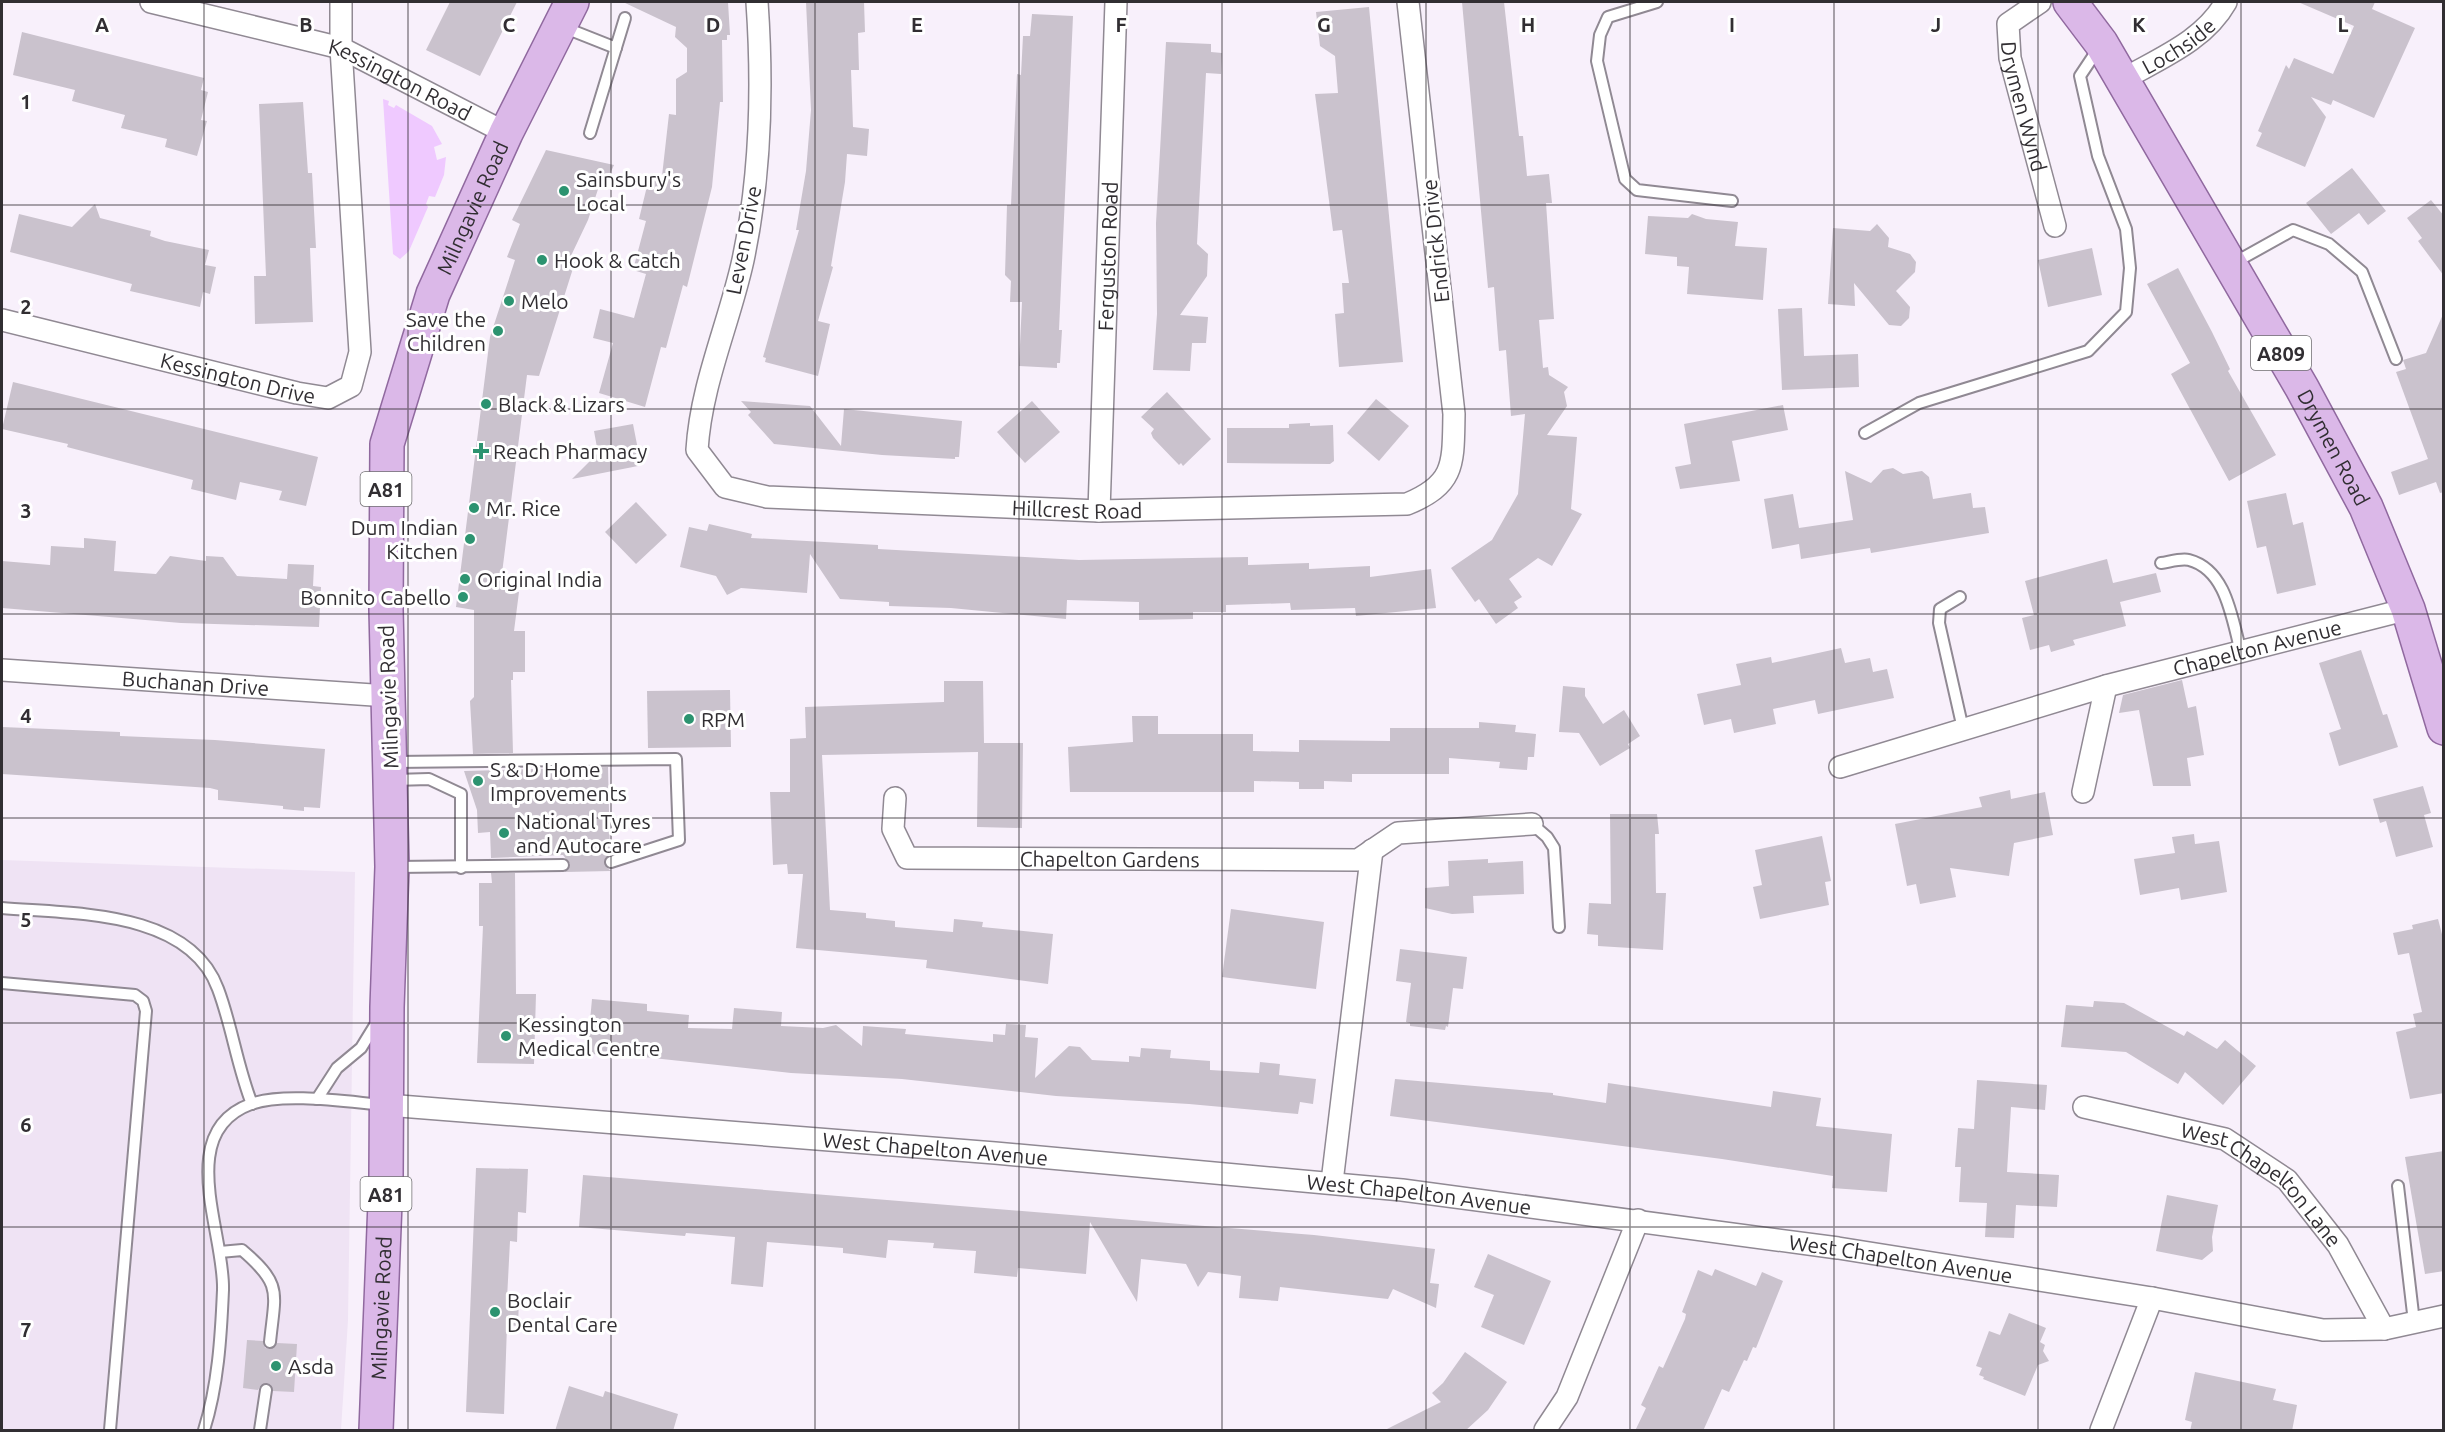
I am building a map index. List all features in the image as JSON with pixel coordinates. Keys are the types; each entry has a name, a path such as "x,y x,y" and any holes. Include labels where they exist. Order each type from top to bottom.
{"main road":[{"name":"Drymen Road","path":"2070,2 2101,43 2302,388 2366,507 2408,609 2444,728"},
{"name":"Milngavie Road","path":"376,1431 383,1295 387,1007 392,867 386,609 387,444 433,294 506,133 566,14"}],"street":[{"name":"Kessington Road","path":"151,2 341,48 506,133"},
{"name":"Kessington Drive","path":"2,320 297,393 328,398 351,386 360,352 341,48 341,2"},
{"name":"Leven Drive","path":"711,470 697,450 699,418 743,260 760,152 757,2"},
{"name":"Ferguston Road","path":"1099,511 1116,2"},
{"name":"Endrick Drive","path":"1408,2 1454,414 1454,453 1445,480"},
{"name":"Drymen Wynd","path":"2040,2 2008,24 2010,58 2055,226"},
{"name":"Lochside","path":"2122,80 2199,35 2217,17 2226,2"},
{"name":"Hillcrest Road","path":"711,470 725,487 767,497 1099,511 1407,504 1426,496 1445,480"},
{"name":"Chapelton Avenue","path":"1840,767 2106,686 2408,609"},
{"name":"Buchanan Drive","path":"2,670 388,696"},
{"path":"2083,792 2106,686"},
{"name":"Chapelton Gardens","path":"896,798 892,829 907,858 1358,860 1398,833 1532,824"},
{"path":"1332,1182 1372,850"},
{"name":"West Chapelton Avenue","path":"387,1105 1332,1182 1638,1220 1838,1248 2152,1298 2323,1330 2384,1329 2444,1316"},
{"name":"West Chapelton Lane","path":"2084,1107 2225,1139 2288,1180 2338,1245 2384,1329"},
{"path":"1545,1431 1567,1397 1638,1220"},
{"path":"2101,1431 2152,1298"}],"lane":[{"path":"1657,2 1608,16 1600,35 1597,62 1625,179 1637,190 1732,201"},
{"path":"566,14 616,48"},
{"path":"590,133 625,18"},
{"path":"1865,433 1919,403 2088,351 2126,312 2130,268 2126,229 2098,156 2080,76 2101,43"},
{"path":"2229,265 2294,230 2329,244 2362,272 2396,359"},
{"path":"2161,563 2188,560 2211,572 2229,604 2241,652"},
{"path":"1960,597 1940,609 1939,622 1963,729"},
{"path":"390,771 676,759 679,840 611,862"},
{"path":"390,771 429,779 461,794 461,868"},
{"path":"1532,824 1547,837 1554,848 1559,927"},
{"path":"392,867 461,868 563,865"},
{"path":"2,908 129,921 157,930 180,941 197,957 218,987 242,1078 252,1104"},
{"path":"2,983 135,995 143,1001 146,1011 110,1431"},
{"path":"317,1099 337,1068 361,1048 387,1007"},
{"path":"204,1431 213,1402 223,1289 220,1252 207,1178 210,1152 217,1131 227,1119 252,1104 317,1099 387,1105"},
{"path":"2398,1186 2414,1322"},
{"path":"220,1252 242,1250 265,1269 275,1291 270,1342"},
{"path":"261,1431 266,1390"}],"shaded area":[{"path":"383,99 389,101 388,105 394,108 396,105 432,126 442,144 434,147 437,160 446,157 444,175 435,197 429,196 426,204 428,207 409,251 400,259 393,254"},
{"path":"2,860 355,872 348,1320 341,1430 2,1430"}],"building":[{"path":"450,2 517,2 480,76 426,50"},
{"path":"623,2 728,2 730,35 727,35 727,40 722,40 723,102 720,102 712,187 687,287 683,285 666,348 661,347 645,407 599,393 613,343 593,338 600,309 634,318 646,274 633,270 646,221 639,219 649,178 651,179 652,173 662,176 669,114 676,115 676,79 687,72 687,48 675,37 676,27"},
{"path":"806,2 864,2 865,32 858,33 859,70 851,70 853,127 869,129 867,156 847,154 845,182 831,266 833,267 818,321 830,324 818,376 765,362 766,358 763,357 799,230 796,230 806,171 811,110"},
{"path":"1462,2 1504,2 1519,136 1523,136 1527,176 1549,174 1552,203 1546,203 1554,319 1539,320 1543,368 1548,367 1549,375 1568,387 1564,392 1567,406 1547,435 1577,437 1571,509 1582,514 1552,566 1538,558 1509,579 1522,597 1514,602 1518,608 1496,624 1479,599 1475,602 1451,568 1492,540 1518,494 1525,414 1511,416 1506,350 1499,351 1494,287 1488,288"},
{"path":"2298,2 2375,2 2372,9 2415,28 2374,118 2333,100 2331,105 2311,97 2326,117 2305,167 2256,146 2262,133 2258,131 2286,65 2289,69 2294,58 2333,74 2354,26"},
{"path":"1369,7 1403,362 1339,367 1335,314 1344,313 1342,283 1349,283 1342,230 1333,231 1315,94 1338,93 1335,56 1320,46 1316,12"},
{"path":"1032,14 1073,16 1059,330 1062,330 1060,363 1057,363 1057,368 1019,366 1022,302 1010,302 1011,281 1005,275 1007,205 1011,205 1017,74 1021,75 1023,36 1030,36"},
{"path":"22,32 204,78 201,90 208,92 201,120 207,121 197,156 165,147 167,139 121,128 125,115 72,101 75,90 13,75"},
{"path":"1166,42 1211,44 1211,52 1222,53 1221,74 1206,73 1197,244 1208,254 1207,276 1180,315 1208,317 1206,343 1192,343 1190,371 1153,370 1157,314 1156,223"},
{"path":"303,102 308,173 312,173 316,248 310,248 313,322 255,324 254,276 266,276 259,104"},
{"path":"546,150 614,165 605,185 600,183 588,220 569,260 575,262 539,376 527,375 500,589 519,592 514,631 525,631 525,672 513,672 513,680 511,680 513,753 473,754 470,701 474,697 474,610 456,607 490,337 515,260 507,257 520,224 512,220"},
{"path":"2352,168 2386,211 2368,225 2359,213 2331,234 2306,203"},
{"path":"2431,200 2444,216 2444,276 2418,241 2422,238 2407,218"},
{"path":"95,204 100,218 151,231 150,236 165,241 209,250 205,265 216,267 210,294 203,292 200,307 130,291 132,284 10,252 19,214 72,227"},
{"path":"1692,214 1706,219 1738,222 1735,246 1767,248 1763,300 1687,294 1689,267 1677,266 1677,257 1645,254 1648,216 1688,218"},
{"path":"1877,224 1889,238 1888,247 1910,254 1916,262 1915,272 1896,291 1910,307 1909,318 1901,326 1889,325 1854,283 1855,306 1828,304 1833,228 1870,231"},
{"path":"2092,248 2102,295 2048,307 2038,260"},
{"path":"2178,268 2230,369 2228,371 2276,455 2229,481 2171,374 2190,363 2147,284"},
{"path":"1802,308 1804,356 1858,354 1859,387 1782,390 1778,309"},
{"path":"2444,312 2444,492 2440,493 2436,482 2399,495 2391,472 2428,459 2396,372 2406,369 2403,360 2426,353"},
{"path":"13,382 318,457 306,506 279,500 282,491 240,482 236,500 191,489 193,480 67,447 68,444 2,429"},
{"path":"1167,392 1211,439 1183,466 1181,463 1179,465 1153,438 1151,433 1154,429 1141,417"},
{"path":"1376,399 1409,426 1379,461 1347,433"},
{"path":"741,401 810,406 841,446 844,409 962,421 959,457 955,459 882,455 774,444 748,415 751,412"},
{"path":"1032,401 1060,432 1025,463 997,432"},
{"path":"1783,405 1788,430 1732,441 1740,481 1680,489 1675,467 1691,464 1684,424"},
{"path":"1310,423 1310,426 1333,425 1334,461 1330,464 1227,463 1227,428 1289,428 1289,424"},
{"path":"633,424 640,460 637,461 638,466 572,479 598,453 594,431"},
{"path":"1893,468 1903,474 1922,471 1929,477 1933,499 1971,493 1973,508 1985,507 1989,533 1871,553 1870,548 1801,559 1799,544 1772,549 1764,499 1793,494 1799,528 1853,520 1845,471 1871,483 1883,470"},
{"path":"2286,493 2293,525 2303,522 2316,585 2277,594 2266,546 2257,548 2247,501"},
{"path":"636,502 667,535 636,564 605,532"},
{"path":"709,524 752,534 751,538 878,545 878,549 1079,560 1248,557 1248,565 1309,563 1309,569 1370,566 1370,577 1431,569 1436,608 1356,616 1355,608 1291,610 1290,603 1226,605 1226,612 1193,612 1193,619 1139,620 1139,602 1067,600 1066,619 951,608 889,606 889,602 840,599 810,554 807,593 741,588 727,595 716,576 680,567 689,527 707,531"},
{"path":"84,538 116,541 114,571 156,574 170,556 206,561 206,556 223,557 237,576 287,579 288,564 314,565 313,586 321,587 319,627 181,623 2,608 2,561 50,565 51,546 84,548"},
{"path":"2107,559 2113,583 2156,573 2161,592 2120,602 2126,626 2073,640 2075,645 2051,652 2049,645 2030,650 2022,618 2034,615 2025,581"},
{"path":"1841,648 1845,663 1870,658 1873,672 1887,669 1894,698 1818,714 1815,700 1773,709 1776,724 1734,733 1731,719 1704,725 1697,694 1741,685 1736,664 1771,657 1772,663"},
{"path":"2361,650 2383,715 2387,714 2398,747 2339,766 2329,733 2341,729 2319,663"},
{"path":"2182,680 2188,708 2196,706 2204,755 2187,758 2191,786 2153,786 2139,710 2119,713 2123,695"},
{"path":"944,681 983,681 984,743 1023,743 1022,828 977,827 978,752 822,755 830,910 866,913 866,918 895,921 895,927 953,932 954,919 983,922 982,927 1053,934 1048,984 926,968 927,960 796,948 803,874 788,874 787,864 773,865 770,792 790,792 790,739 806,738 805,707 944,702"},
{"path":"1563,686 1585,688 1585,696 1603,724 1624,710 1640,736 1628,744 1630,748 1600,766 1579,733 1559,732"},
{"name":"RPM","path":"730,690 731,747 648,748 647,691"},
{"path":"1132,716 1158,716 1158,734 1253,734 1253,751 1299,752 1299,740 1390,741 1390,728 1479,728 1479,722 1516,725 1515,732 1536,734 1534,757 1528,757 1527,770 1499,768 1500,762 1449,758 1449,774 1352,774 1352,782 1324,781 1324,789 1299,789 1299,782 1254,781 1254,792 1070,792 1068,747 1133,742"},
{"path":"2,727 120,732 120,736 215,740 325,749 320,808 304,807 304,811 283,809 283,806 218,800 218,790 210,788 2,774"},
{"path":"608,767 610,854 604,861 606,867 611,871 565,872 570,864 563,855 491,858 490,832 478,833 477,810 464,771"},
{"path":"2423,786 2431,813 2424,815 2433,847 2396,857 2386,821 2380,823 2373,799"},
{"path":"2010,790 2011,799 2045,792 2053,835 2014,843 2009,876 1950,868 1956,897 1920,904 1916,884 1907,886 1895,824 1982,807 1979,797"},
{"path":"1610,814 1657,814 1659,834 1655,834 1656,893 1666,893 1663,950 1598,946 1598,935 1587,934 1589,903 1611,904"},
{"path":"2194,834 2195,844 2219,841 2227,892 2181,900 2179,888 2140,895 2134,859 2175,853 2172,837"},
{"path":"1822,836 1831,881 1825,882 1829,905 1760,919 1753,887 1762,885 1755,850"},
{"path":"1488,859 1488,863 1523,861 1524,894 1473,896 1474,913 1452,914 1425,908 1425,888 1449,886 1448,861"},
{"path":"491,873 515,873 516,994 536,994 534,1064 477,1063 483,926 479,926 479,883 492,883"},
{"path":"1231,909 1324,922 1316,989 1222,977"},
{"path":"2438,919 2444,942 2444,1093 2410,1099 2396,1032 2416,1027 2413,1014 2422,1012 2409,953 2398,955 2393,933 2413,929 2412,925"},
{"path":"1400,949 1467,957 1463,989 1453,988 1448,1027 1446,1026 1445,1030 1410,1026 1410,1023 1406,1022 1411,983 1396,981"},
{"path":"592,999 647,1004 647,1011 689,1015 688,1028 732,1029 734,1008 782,1012 781,1026 823,1028 836,1025 862,1046 863,1026 906,1029 905,1034 993,1042 993,1034 1005,1035 1006,1024 1026,1025 1025,1037 1038,1038 1035,1078 1069,1046 1080,1047 1092,1060 1129,1062 1129,1056 1140,1057 1141,1048 1171,1050 1170,1058 1210,1061 1210,1070 1259,1073 1260,1062 1280,1064 1279,1075 1316,1079 1313,1104 1300,1102 1298,1114 1189,1104 1056,1096 902,1079 791,1073 625,1055 587,1054"},
{"path":"2094,1001 2124,1003 2184,1036 2187,1031 2217,1049 2225,1040 2256,1066 2223,1105 2185,1072 2178,1084 2126,1052 2061,1047 2066,1005 2093,1007"},
{"path":"1395,1079 1553,1093 1553,1095 1606,1103 1608,1083 1771,1107 1773,1091 1821,1098 1816,1126 1892,1134 1887,1192 1832,1188 1833,1176 1722,1159 1390,1116"},
{"path":"1977,1080 2047,1085 2045,1110 2011,1107 2007,1172 2059,1175 2057,1207 2016,1205 2014,1238 1985,1237 1987,1203 1959,1202 1961,1167 1955,1167 1958,1128 1974,1129"},
{"path":"2444,1151 2444,1271 2425,1274 2405,1157"},
{"path":"476,1168 528,1169 526,1213 518,1212 517,1242 510,1241 507,1299 519,1299 518,1326 507,1325 504,1414 466,1412"},
{"path":"583,1175 1314,1235 1435,1249 1430,1283 1439,1284 1436,1308 1393,1289 1388,1299 1280,1287 1278,1301 1239,1298 1241,1276 1208,1272 1198,1287 1186,1264 1141,1259 1137,1302 1090,1222 1086,1274 1018,1268 1017,1277 974,1273 976,1251 933,1248 934,1243 888,1240 886,1258 843,1253 843,1248 767,1242 763,1287 731,1284 735,1237 686,1233 685,1236 579,1227"},
{"path":"2167,1195 2218,1205 2212,1237 2213,1251 2202,1260 2156,1251"},
{"path":"1488,1254 1551,1281 1524,1345 1481,1327 1494,1295 1474,1287"},
{"path":"1715,1269 1756,1286 1762,1272 1783,1281 1756,1348 1753,1347 1747,1361 1744,1360 1729,1392 1722,1389 1703,1431 1635,1431 1646,1408 1641,1405 1659,1366 1663,1368 1685,1319 1686,1314 1682,1312 1698,1270 1712,1276"},
{"path":"2009,1313 2046,1328 2040,1342 2045,1345 2043,1351 2049,1361 2038,1365 2025,1396 1983,1379 1984,1377 1979,1375 1982,1368 1976,1366 1989,1331 2000,1335"},
{"path":"247,1340 263,1341 265,1348 270,1349 277,1343 297,1344 294,1392 273,1391 271,1385 267,1383 261,1385 258,1390 243,1388"},
{"path":"1465,1352 1507,1382 1488,1410 1465,1431 1383,1431 1441,1402 1432,1393 1443,1383"},
{"path":"2195,1372 2276,1389 2273,1400 2297,1405 2292,1431 2190,1431 2192,1422 2185,1420"},
{"path":"569,1386 603,1397 605,1391 678,1414 673,1431 555,1431"}],"place":[{"name":"Sainsbury's Local","path":"564,191"},
{"name":"Hook & Catch","path":"542,260"},
{"name":"Melo","path":"509,301"},
{"name":"Save the Children","path":"498,331"},
{"name":"Black & Lizars","path":"486,404"},
{"name":"Reach Pharmacy","path":"481,451"},
{"name":"Mr. Rice","path":"474,508"},
{"name":"Dum Indian Kitchen","path":"470,539"},
{"name":"Original India","path":"465,579"},
{"name":"Bonnito Cabello","path":"463,597"},
{"name":"RPM","path":"689,719"},
{"name":"S & D Home Improvements","path":"478,781"},
{"name":"National Tyres and Autocare","path":"504,833"},
{"name":"Kessington Medical Centre","path":"506,1036"},
{"name":"Boclair Dental Care","path":"495,1312"},
{"name":"Asda","path":"276,1366"}]}
